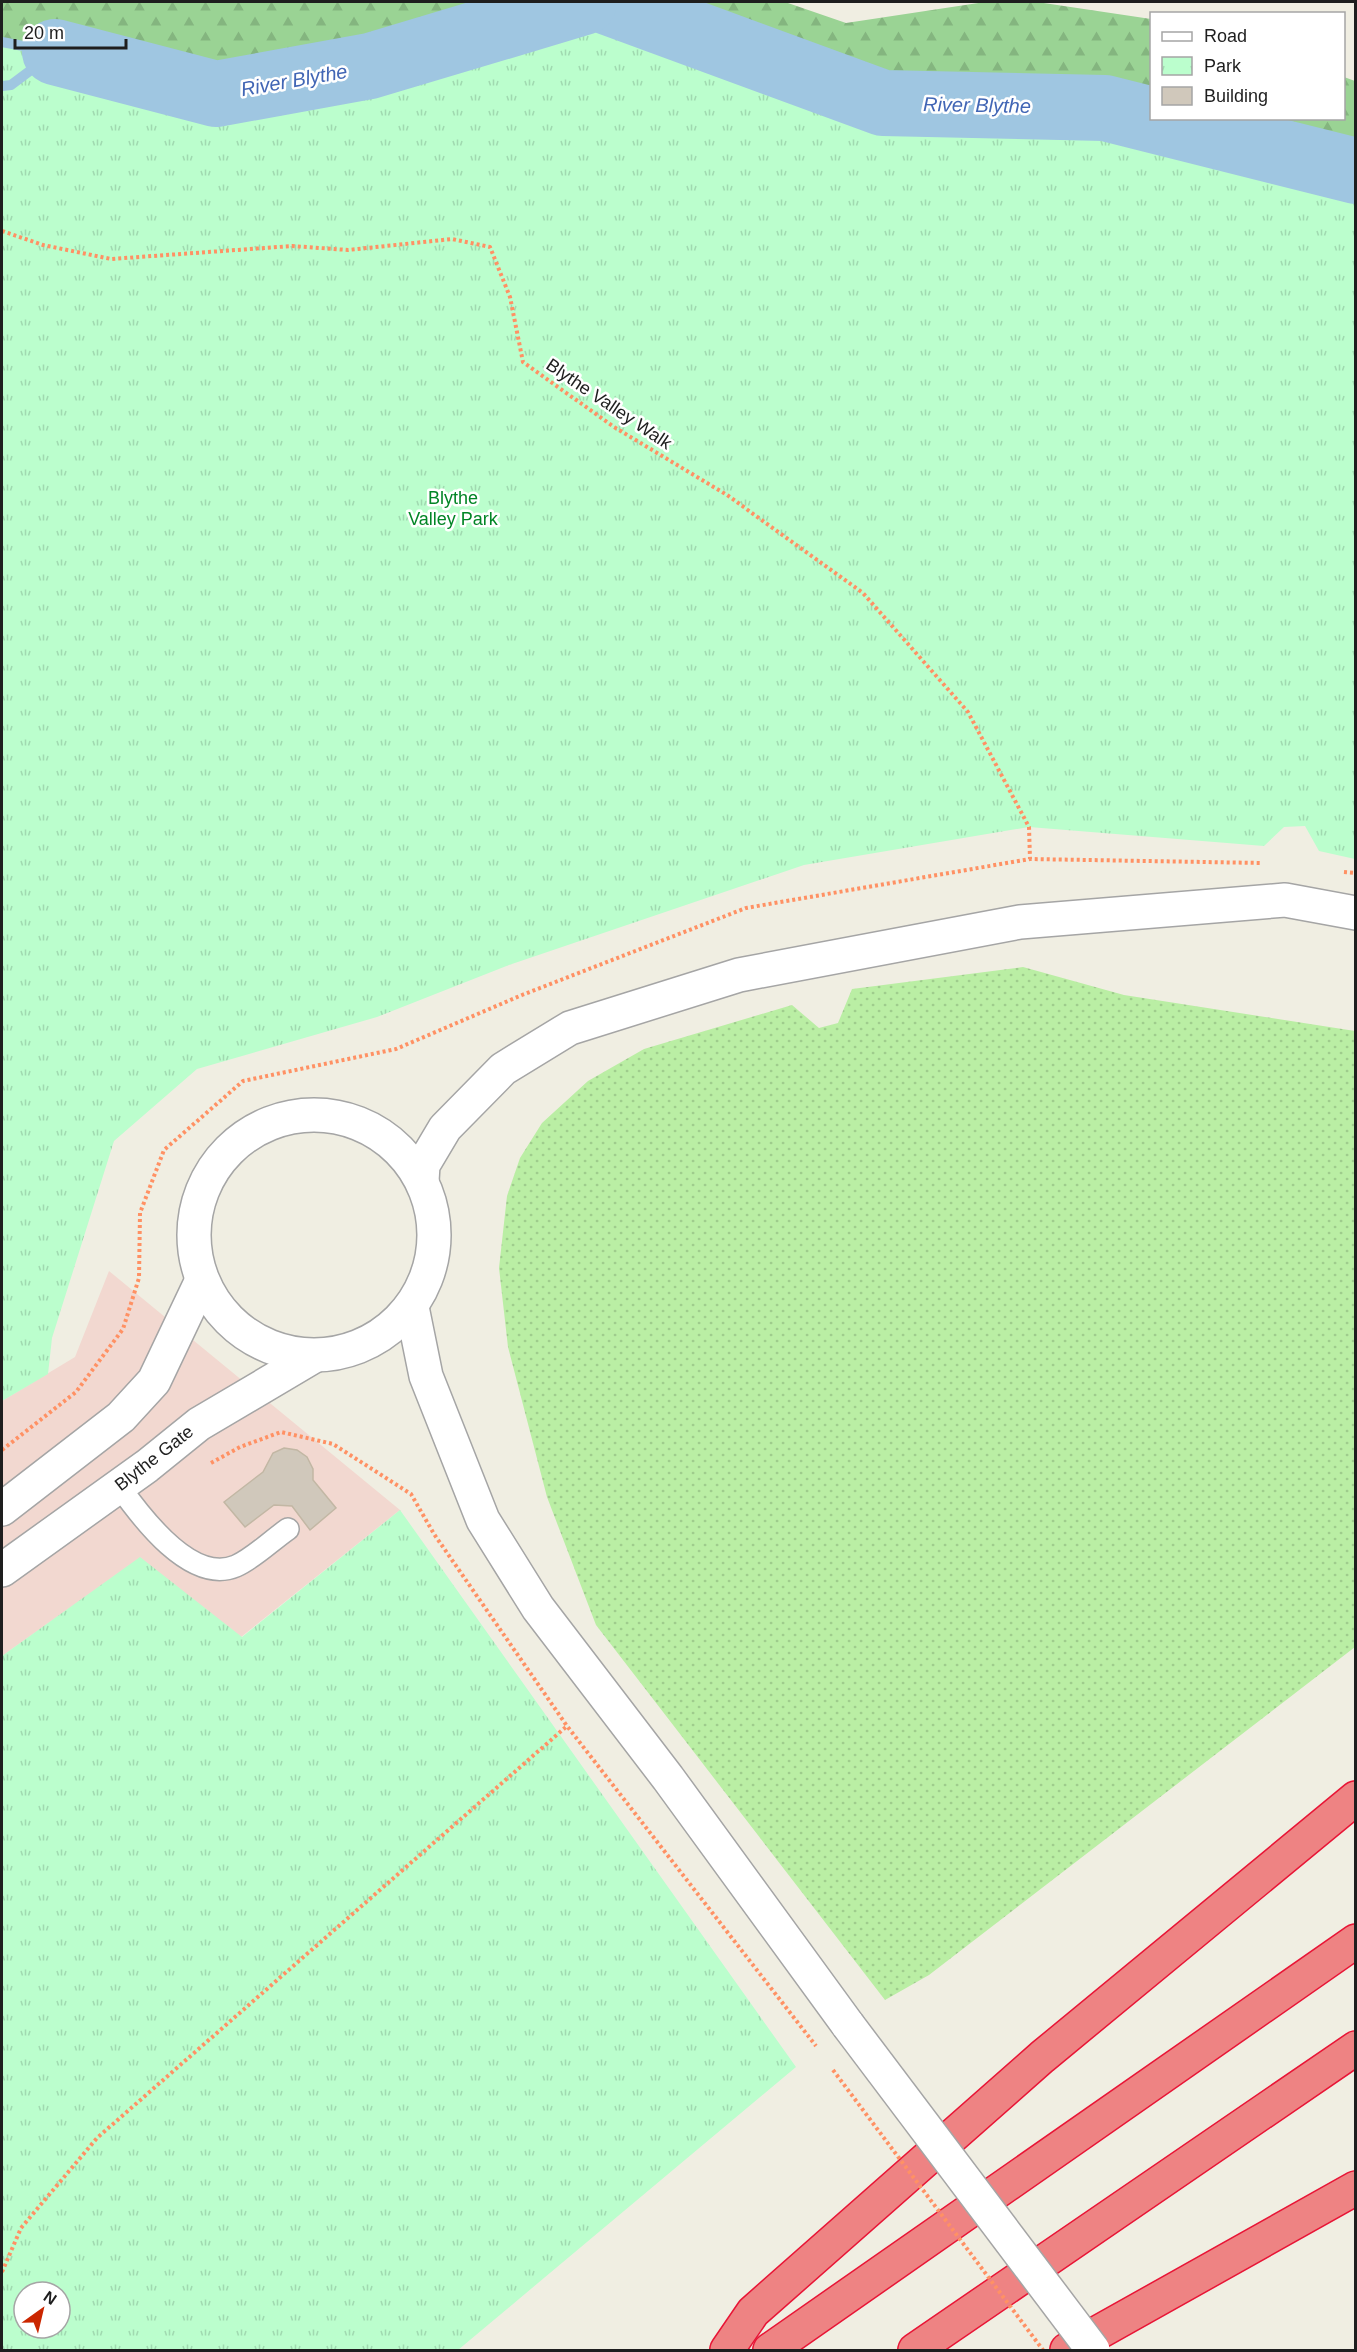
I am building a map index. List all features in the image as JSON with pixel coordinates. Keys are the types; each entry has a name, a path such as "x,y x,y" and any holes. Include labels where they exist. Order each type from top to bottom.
{"highway":[{"path":"726,2350 753,2312 1042,2057 1356,1798"},
{"path":"770,2350 1356,1941"},
{"path":"915,2350 1356,2048"},
{"path":"1067,2350 1356,2188"}],"street":[{"path":"422,1180 423,1165 445,1128 503,1070 570,1028 739,975 1020,922 1285,900 1356,913"},
{"path":"300,1116 336,1117 345,1120 371,1129 400,1151 422,1180 433,1212 434,1245 428,1278 412,1307 385,1333 351,1350 314,1356 279,1350 247,1335 220,1311 202,1280 194,1244 197,1208 210,1174 234,1146 264,1126 300,1116"},
{"path":"2,1509 121,1417 154,1381 202,1280"},
{"path":"412,1307 426,1376 483,1520 538,1608 668,1778 848,2025 1093,2350"},
{"name":"Blythe Gate","path":"2,1570 119,1486 199,1424 314,1356"}],"lane":[{"path":"119,1486 136,1510 182,1556 213,1570 236,1566 288,1529"}],"path":[{"name":"Blythe Valley Walk","path":"2,231 43,245 111,259 292,246 348,249 452,239 490,247 510,297 523,362 614,427 727,495 863,592 968,712 1029,827 1030,859 1273,864"},
{"path":"1332,870 1356,873"},
{"path":"210,1464 240,1447 281,1432 333,1444 411,1494 434,1534 567,1726 823,2056"},
{"path":"2,2272 21,2228 97,2138 567,1726"},
{"path":"830,2066 1043,2350"}],"shaded area":[{"path":"109,1271 400,1510 241,1637 140,1558 2,1656 2,1401 75,1357"}],"green space":[{"path":"2,2 785,2 846,23 985,2 1037,2 1150,19 1150,120 1345,120 1345,77 1355,81 1355,425 2,484"},
{"name":"Blythe Valley Park","path":"584,2 608,2 883,103 1105,108 1355,171 1355,859 1319,851 1305,826 1284,827 1264,846 1029,827 804,865 509,965 377,1017 197,1069 114,1141 52,1338 48,1374 2,1401 2,42 55,52 216,94 370,66"},
{"path":"1023,967 1124,995 1355,1031 1355,1647 929,1975 885,2000 596,1625 547,1497 508,1347 499,1268 507,1196 520,1158 542,1123 588,1081 644,1049 792,1005 819,1028 838,1023 852,989"},
{"path":"400,1510 796,2067 458,2350 2,2350 2,1656 140,1557 242,1637"}],"building":[{"path":"284,1448 297,1450 307,1457 313,1469 313,1480 336,1508 310,1530 292,1506 274,1505 245,1527 224,1502 263,1472 273,1453"}],"waterway":[{"name":"River Blythe","path":"55,52 216,94 370,66 584,2"},
{"name":"River Blythe","path":"608,2 883,103 1105,108 1150,119"},
{"name":"River Blythe","path":"2,42 55,52"},
{"path":"2,86 11,85 55,52"},
{"name":"River Blythe","path":"1153,120 1356,171"}]}
